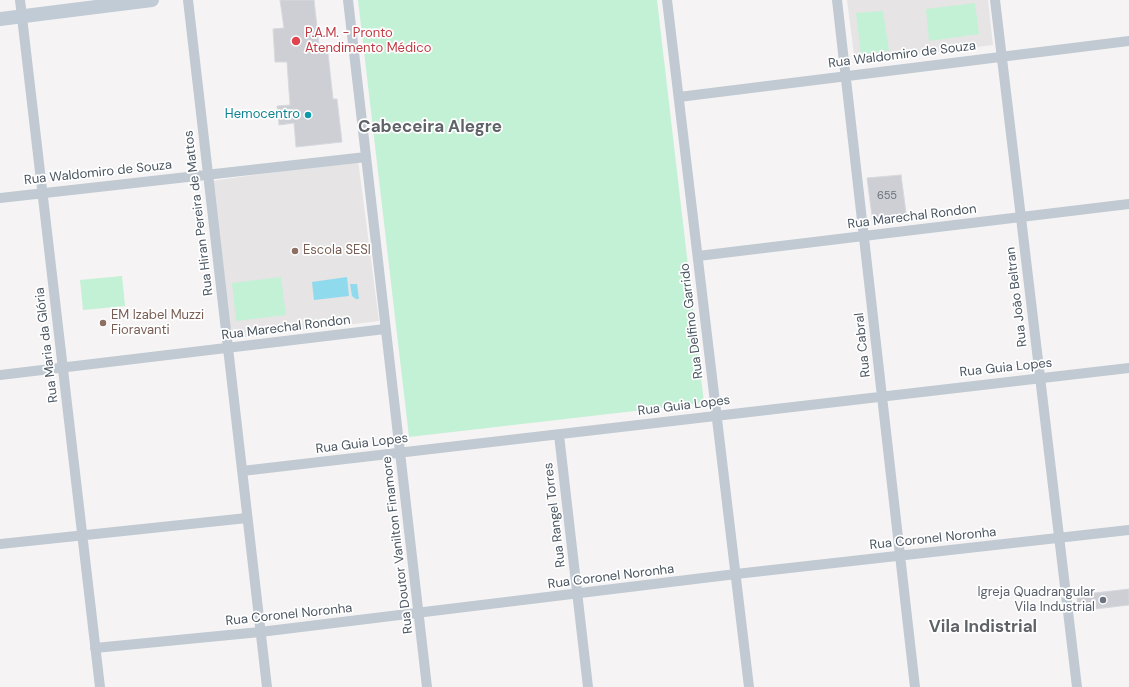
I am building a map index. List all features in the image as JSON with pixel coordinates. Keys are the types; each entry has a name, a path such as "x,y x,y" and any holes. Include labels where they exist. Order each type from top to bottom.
{"street":[{"name":"Rua Maria da Glória","path":"20,0 100,687"},
{"path":"0,19 152,0"},
{"name":"Rua Hiran Pereira de Mattos","path":"188,0 267,687"},
{"name":"Rua Doutor Vanilton Finamore","path":"348,0 427,687"},
{"name":"Rua Delfino Garrido","path":"667,0 749,687"},
{"name":"Rua Cabral","path":"837,0 914,687"},
{"name":"Rua João Beltran","path":"995,0 1077,687"},
{"name":"Rua Waldomiro de Souza","path":"678,97 845,75 1129,41"},
{"name":"Rua Waldomiro de Souza","path":"0,198 366,156"},
{"name":"Rua Marechal Rondon","path":"698,256 1129,204"},
{"name":"Rua Marechal Rondon","path":"0,375 385,329"},
{"name":"Rua Guia Lopes","path":"242,471 559,435 1040,377 1129,368"},
{"name":"Rua Rangel Torres","path":"559,435 588,687"},
{"path":"0,544 82,534 247,518"},
{"name":"Rua Coronel Noronha","path":"95,648 260,632 419,614 736,574 1129,530"}],"shaded area":[{"path":"847,0 988,0 993,45 855,62"},
{"name":"Escola SESI","path":"358,160 379,321 230,339 212,181"}],"green space":[{"path":"358,0 657,0 704,403 409,437"},
{"path":"975,3 979,34 929,41 926,9"},
{"path":"883,11 889,51 861,54 856,13"},
{"path":"122,276 125,306 83,310 80,280"},
{"path":"281,277 286,315 236,321 232,283"}],"water":[{"path":"347,277 349,296 314,300 312,282"},
{"path":"350,284 357,284 359,299 352,296"}],"building":[{"path":"280,0 314,0 320,53 328,53 333,99 337,99 342,142 296,147 294,123 279,125 277,106 290,105 287,62 275,62 273,29 284,28"},
{"path":"901,175 907,220 873,224 867,178"},
{"name":"Igreja Quadrangular Vila Industrial","path":"1129,589 1129,605 1078,611 1077,595"}],"place":[{"name":"P.A.M. - Pronto Atendimento Médico","path":"296,41"},
{"name":"Hemocentro","path":"308,115"},
{"name":"Escola SESI","path":"295,251"},
{"name":"EM Izabel Muzzi Fioravanti","path":"103,323"},
{"name":"Igreja Quadrangular Vila Industrial","path":"1103,600"}],"district":[{"name":"Cabeceira Alegre","path":"430,128"},
{"name":"Vila Indistrial","path":"983,628"}]}
